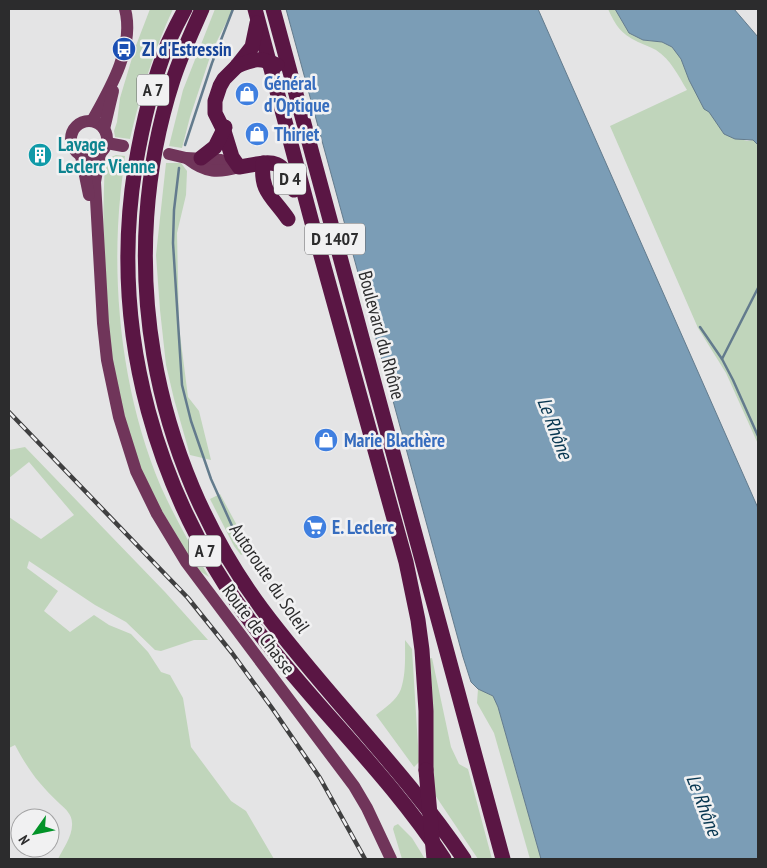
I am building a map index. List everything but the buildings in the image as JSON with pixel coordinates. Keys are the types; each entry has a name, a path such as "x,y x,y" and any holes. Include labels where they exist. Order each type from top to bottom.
{"highway":[{"name":"Autoroute du Soleil","path":"185,9 168,42 156,77 138,151 130,202 129,304 138,370 150,422 170,478 192,528 238,605 283,663 403,803 444,859"},
{"name":"Autoroute du Soleil","path":"202,9 172,81 159,128 145,225 144,268 147,312 157,380 168,422 198,501 239,576 300,656 421,799 464,859"},
{"name":"Boulevard du Rhône","path":"273,9 503,859"},
{"path":"194,158 215,147 224,131 226,126 225,97 232,85 245,73 262,66 275,52 276,44 259,12"},
{"path":"239,167 232,157 224,131 215,113 215,101 220,86 252,46 259,12"},
{"path":"237,66 256,59 277,65 282,77 325,238 360,331"},
{"name":"Boulevard du Rhône","path":"268,61 399,536 418,620 426,711 426,770 434,859"},
{"name":"D 4","path":"239,167 273,162 282,166 288,174 305,221 315,234"},
{"path":"263,163 262,182 270,196 288,218"}],"main road":[{"path":"104,129 124,49 127,30 125,9"},
{"path":"92,121 117,71"},
{"path":"92,121 104,129 108,137 105,149 100,154 89,158 82,156 74,148 71,141 72,134 78,125 92,121"},
{"path":"107,143 123,146"},
{"name":"Route de Chasse","path":"100,154 95,182 104,331 114,397 127,444 147,495 171,540 186,562 354,786 367,808 391,859"},
{"name":"D 4","path":"169,154 194,158 197,166 221,172 239,167"},
{"name":"Route de Chasse","path":"82,156 97,232"}],"green space":[{"path":"150,9 173,9 148,73 130,139 115,137 114,131 120,98 135,48"},
{"path":"215,9 233,9 212,51 190,117 182,148 169,146 183,90"},
{"path":"608,9 615,9 629,33 643,40 662,42 672,47 681,59 689,80 724,134 747,141 753,140 758,145 758,444 726,373 698,328 610,126 687,90 666,58 656,50 638,42 623,32 616,25"},
{"path":"116,155 125,156 119,209 117,260 121,326 131,392 149,456 161,487 209,577 197,569 154,497 137,458 124,417 115,375 109,332 103,246 105,160"},
{"path":"166,163 181,163 187,171 186,195 177,233 179,327 188,397 199,411 211,460 190,455 166,365 156,255"},
{"path":"25,447 165,592 208,640 194,640 161,651 155,650 126,622 95,605 29,561 27,568 58,591 44,611 70,632 94,615 109,625 131,634 148,652 161,672 170,675 183,698 191,747 231,801 246,811 274,859 58,859 71,832 71,817 34,776 15,745 9,748 9,517 41,539 74,515 29,462 9,478 9,450"},
{"path":"220,494 247,544 248,551 241,555 234,546 210,499"},
{"path":"405,640 412,649 419,762 414,767 376,715 394,700 401,689 404,671"},
{"path":"432,658 451,747 459,764 468,769 492,859 478,859 435,795 427,659"},
{"path":"478,689 493,696 498,707 541,859 530,859 494,733 477,703"},
{"path":"398,824 412,838 425,859 402,859 393,829"}],"water":[{"name":"Le Rhône","path":"286,9 538,9 758,508 758,859 541,859 498,707 493,696 478,689 471,682 463,657"},
{"path":"615,9 734,9 758,37 758,145 753,140 735,139 724,134 709,112 704,109 689,80 681,59 672,47 662,42 643,40 629,33"}],"waterway":[{"path":"185,145 212,63 233,9"},
{"path":"179,168 174,210 173,243 182,385 191,421 211,479 241,546"},
{"path":"722,359 758,288"},
{"path":"700,327 722,359 758,436"}],"railway":[{"path":"9,412 188,598 232,653 320,778 365,859"}],"place":[{"name":"ZI d'Estressin","path":"124,49"},
{"name":"Général d'Optique","path":"247,94"},
{"name":"Thiriet","path":"257,134"},
{"name":"Lavage Leclerc Vienne","path":"40,155"},
{"name":"Marie Blachère","path":"326,440"},
{"name":"E. Leclerc","path":"315,527"}]}
